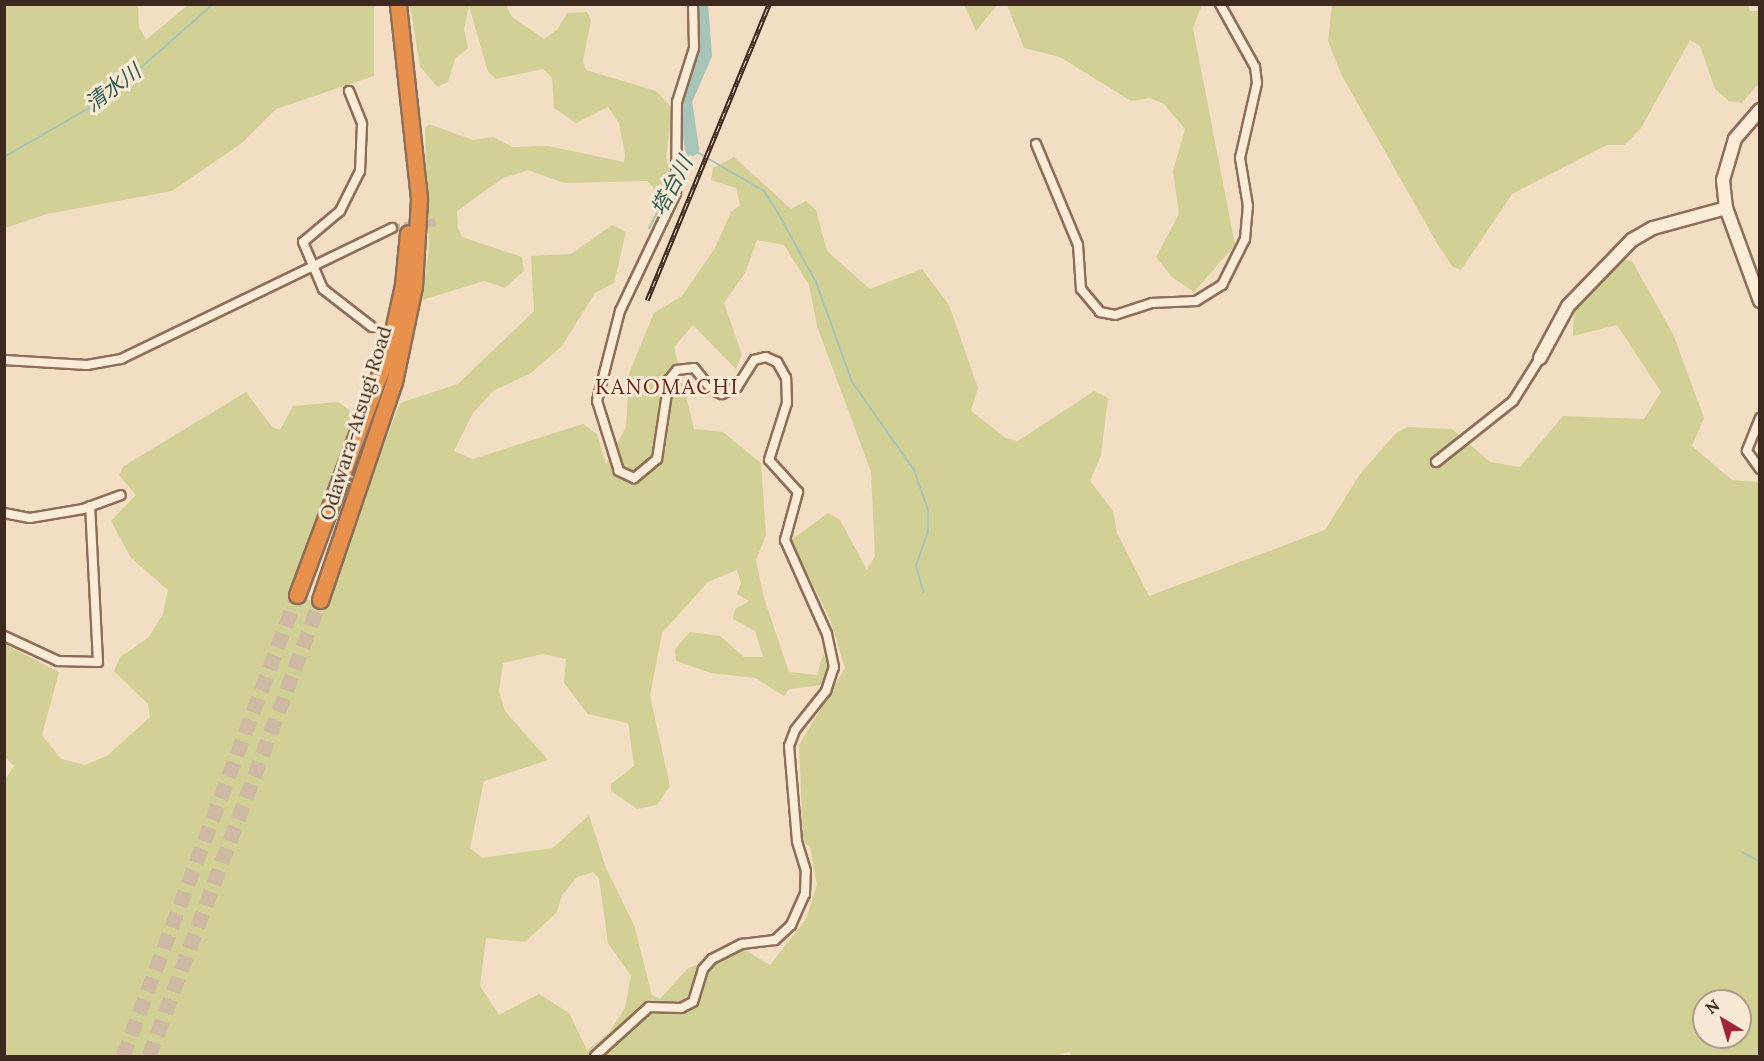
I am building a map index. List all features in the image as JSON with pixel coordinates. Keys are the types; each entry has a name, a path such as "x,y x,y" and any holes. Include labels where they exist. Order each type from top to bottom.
{"highway":[{"name":"Odawara-Atsugi Road","path":"297,595 379,383 404,285 408,187 388,4"},
{"name":"Odawara-Atsugi Road","path":"320,600 382,421 414,286 419,198 398,4"}],"street":[{"path":"596,1056 649,1007 681,1008 693,1002 708,962 742,944 779,938 791,925 807,879 797,841 789,747 795,730 826,691 834,667 827,634 785,540 798,492 769,460 787,402 786,378 777,362 766,357 754,360 737,387 722,394 709,387 694,368 676,370 669,380 657,459 634,478 619,471 597,401 620,311 676,193 677,102 694,48 693,4"},
{"path":"1036,144 1078,245 1081,289 1100,312 1115,315 1152,303 1196,301 1222,285 1245,239 1248,206 1240,158 1257,83 1255,67 1220,4"},
{"path":"349,91 362,124 360,171 340,211 304,237 313,266 334,302 372,327"},
{"path":"1760,110 1743,126 1729,152 1723,180 1726,208 1760,301"},
{"path":"1436,462 1513,401 1540,358 1568,306 1632,240 1653,228 1726,208"},
{"path":"4,360 87,365 121,358 392,228"},
{"path":"1760,418 1747,451 1760,469"},
{"path":"4,513 30,518 90,507 121,495"},
{"path":"4,636 58,661 98,662 90,507"}],"green space":[{"path":"5,4 138,5 139,27 146,40 188,5 374,5 374,76 276,109 242,143 172,191 47,214 5,228"},
{"path":"964,4 997,5 976,31"},
{"path":"1332,4 1748,5 1750,11 1759,11 1759,83 1742,103 1729,101 1715,89 1700,46 1690,40 1641,128 1625,145 1607,145 1512,194 1461,270 1452,266 1438,245 1341,74 1328,41"},
{"path":"410,5 506,5 512,17 544,39 557,30 567,13 587,12 591,20 583,61 586,70 656,91 672,108 666,158 671,176 667,202 647,181 564,183 528,170 503,178 457,211 458,227 462,237 522,257 524,271 505,288 484,281 422,300 429,247 425,128 429,124 473,140 493,137 513,147 548,146 624,162 625,154 619,123 608,107 576,123 554,108 552,78 543,69 496,79 488,72 469,6 464,29 468,48 455,59 448,82 437,87 420,66"},
{"path":"1007,5 1202,5 1193,28 1235,245 1194,292 1172,277 1156,257 1179,214 1173,171 1185,129 1164,104 1150,98 1131,101 1060,57 1024,48"},
{"path":"734,157 791,209 806,201 816,210 827,251 870,289 922,269 949,305 978,388 971,411 1006,438 1018,441 1094,391 1108,398 1101,455 1090,481 1113,511 1117,533 1149,596 1325,530 1360,474 1396,433 1408,427 1452,429 1490,462 1520,467 1563,416 1644,419 1661,392 1617,325 1573,336 1574,312 1624,260 1632,261 1674,336 1704,418 1692,446 1732,480 1759,482 1759,1056 1073,1056 1069,1052 1055,1056 5,1056 4,781 14,766 5,757 4,644 59,672 42,735 61,759 85,765 107,756 150,717 148,704 114,671 120,657 148,638 163,614 168,590 131,558 111,521 136,495 119,475 124,466 246,392 272,427 280,430 293,406 338,402 351,411 358,422 288,594 324,604 400,403 458,384 534,311 531,256 571,254 612,225 626,232 614,283 595,293 562,346 531,373 493,391 473,413 454,451 473,459 583,424 597,434 606,464 626,427 629,373 654,313 682,296 715,248 731,212 740,205 736,188 711,180 713,168","holes":["757,240 784,245 809,285 817,326 871,472 875,556 867,570 840,520 828,513 791,540 830,619 845,668 799,745 803,841 810,847 817,885 806,919 770,965 745,950 688,968 660,999 652,995 634,925 606,868 589,815 553,848 482,858 470,848 484,781 548,760 505,711 499,692 503,663 543,654 566,659 564,683 588,714 628,723 634,766 611,784 611,791 637,809 657,805 670,786 650,696 662,633 708,582 737,570 741,583 737,594 749,601 735,609 733,619 755,631 763,657 744,657 720,636 690,632 675,649 676,661 711,673 755,678 784,696 789,689 823,685 830,667 823,654 817,675 789,672 764,598 756,560 766,535 761,463 723,432 694,429 674,347 693,325 736,369 742,355 724,303 745,273","593,872 599,879 608,943 631,976 625,1008 609,1033 587,1050 569,1013 539,994 499,1015 480,986 486,938 525,942 557,912 562,895 577,877"]}],"waterway":[{"name":"清水川","path":"4,157 105,99 213,4"},
{"name":"塔台川","path":"692,149 685,101 705,55 701,4"},
{"path":"679,172 692,149 764,191 778,213 816,282 852,382 914,470 928,510 928,531 916,565 923,592"},
{"name":"塔台川","path":"649,228 673,182"},
{"path":"1742,852 1760,862"}],"tunnel":[{"path":"392,228 439,222"},
{"path":"123,1056 297,595"},
{"path":"149,1056 320,600"}],"railway":[{"path":"647,300 769,4"}],"district":[{"name":"KANOMACHI","path":"667,387"}]}
